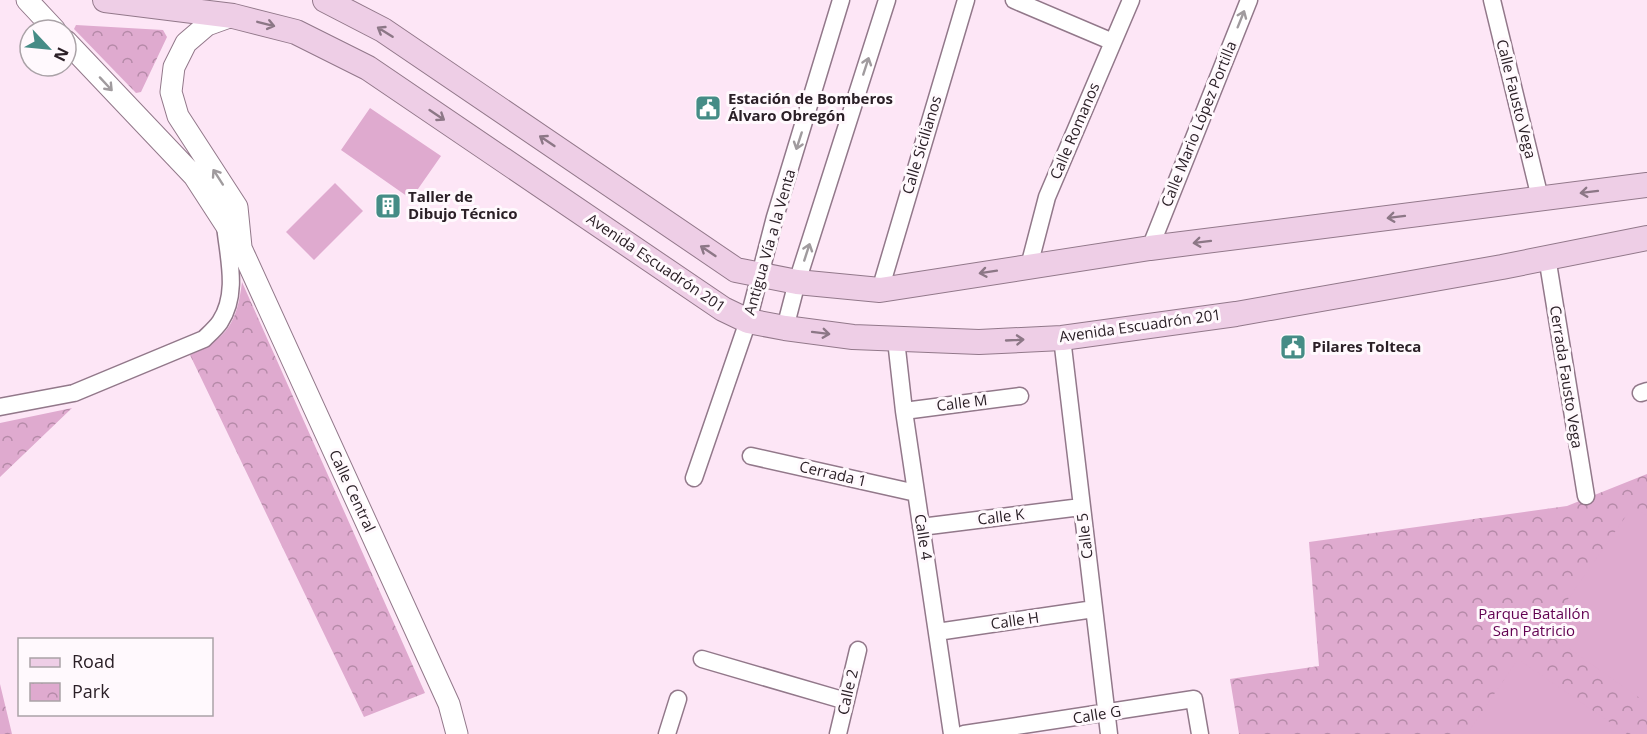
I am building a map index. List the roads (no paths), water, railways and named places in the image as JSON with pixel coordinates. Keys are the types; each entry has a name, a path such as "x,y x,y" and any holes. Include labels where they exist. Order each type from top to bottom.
{"main road":[{"name":"Avenida Escuadrón 201","path":"105,0 233,16 296,32 368,68 723,309 748,321 784,328 896,340 979,342 1062,338 1236,314 1502,267 1647,238"},
{"path":"325,0 383,30 736,270 797,282 880,290 1150,248 1641,184"},
{"path":"652,261 673,228"}],"street":[{"path":"27,0 44,18"},
{"path":"784,328 887,0"},
{"name":"Calle Sicilianos","path":"880,290 966,0"},
{"path":"1014,0 1113,42"},
{"name":"Calle Romanos","path":"1029,266 1047,197 1131,0"},
{"name":"Calle Mario López Portilla","path":"1150,248 1249,0"},
{"name":"Calle Fausto Vega","path":"1492,0 1540,198"},
{"name":"Antigua Vía a la Venta","path":"693,478 748,321 775,217 839,1"},
{"name":"Calle Central","path":"233,16 207,25 186,43 174,67 171,92 178,116 237,207 242,250"},
{"name":"Calle Central","path":"78,54 194,176 242,250 449,704 457,734"},
{"path":"0,407 74,393 204,339 220,323 230,301 231,285 225,224 237,207"},
{"name":"Cerrada Fausto Vega","path":"1547,257 1586,496"},
{"name":"Calle 5","path":"1062,338 1109,734"},
{"name":"Calle 4","path":"896,340 904,411 952,734"},
{"name":"Calle M","path":"904,411 1020,396"},
{"name":"Cerrada 1","path":"751,456 916,493"},
{"name":"Calle K","path":"921,527 1081,507"},
{"name":"Calle H","path":"937,632 1094,609"},
{"name":"Calle 2","path":"838,734 858,650"},
{"path":"702,659 846,701"},
{"path":"667,734 678,699"},
{"name":"Calle G","path":"964,734 1194,699 1200,734"}],"place":[{"name":"Estación de Bomberos Álvaro Obregón","path":"708,108"},
{"name":"Taller de Dibujo Técnico","path":"388,206"},
{"name":"Pilares Tolteca","path":"1293,347"}],"park label":[{"name":"Parque Batallón San Patricio","path":"1534,622"}]}
